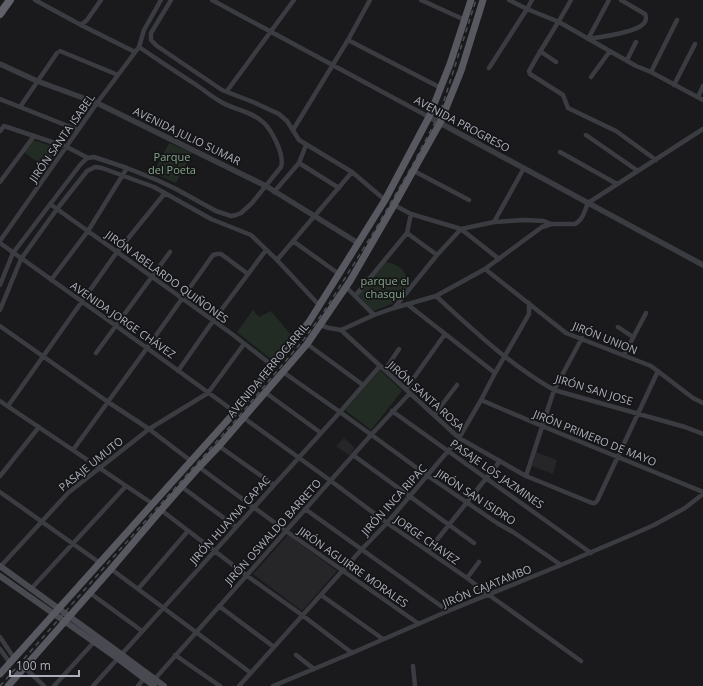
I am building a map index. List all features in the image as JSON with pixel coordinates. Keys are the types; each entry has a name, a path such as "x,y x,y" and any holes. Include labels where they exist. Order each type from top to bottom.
{"highway":[{"path":"0,5 4,0"},
{"path":"0,14 10,0"}],"main road":[{"name":"AVENIDA FERROCARRIL","path":"0,674 235,412 309,322 385,200 429,117 450,64 471,0"},
{"name":"AVENIDA FERROCARRIL","path":"8,686 161,510 220,446 307,344 346,287 414,171 440,123 461,71 483,0"},
{"path":"0,567 32,589 56,611"},
{"path":"0,576 56,611 146,676 153,683 164,686"},
{"path":"67,619 94,642 119,656"}],"street":[{"path":"34,0 81,26 135,52"},
{"path":"81,26 101,0"},
{"path":"0,285 13,253 80,165 88,158 94,157 127,168 176,189 216,211 231,216 236,216 241,213 252,203 281,167 282,157 280,150 264,122 256,116 223,103 139,47 144,30 161,0"},
{"path":"172,0 151,33 151,40 156,46 222,90 279,114 287,121 299,140 352,172 385,200"},
{"name":"AVENIDA PROGRESO","path":"212,0 703,265"},
{"path":"227,91 294,0"},
{"path":"293,130 348,40 370,0"},
{"path":"421,0 465,20"},
{"path":"509,0 559,22 610,51 703,100"},
{"path":"489,68 532,0"},
{"path":"571,0 540,51 529,71 530,74 563,95 568,108 616,131 656,160"},
{"path":"588,39 609,0"},
{"path":"588,39 617,34 643,25 646,21 645,14 621,0"},
{"path":"650,72 677,20"},
{"path":"348,40 440,88"},
{"path":"627,60 636,42"},
{"path":"674,85 695,44"},
{"name":"JIRÓN SANTA ISABEL","path":"0,242 78,130 139,47"},
{"path":"540,51 556,62"},
{"path":"591,77 610,51"},
{"path":"20,107 58,52 118,75"},
{"name":"AVENIDA JULIO SUMAR","path":"0,64 38,81 98,103 266,186 358,243"},
{"path":"698,97 703,86"},
{"path":"0,100 78,130"},
{"path":"0,131 4,126 67,147 88,158"},
{"path":"320,325 340,330 374,315 436,296 485,269 542,227 552,224 575,224 580,220 588,203 703,129"},
{"path":"586,135 638,171"},
{"path":"0,182 34,136"},
{"path":"274,192 299,163 306,145"},
{"path":"560,152 617,184"},
{"path":"299,163 338,188"},
{"path":"0,310 21,259 57,209 87,171 95,167 123,175 154,187 211,219 251,235 277,260 319,305"},
{"path":"51,280 88,231 127,168"},
{"path":"494,222 524,168"},
{"path":"414,171 469,200"},
{"path":"277,260 352,172"},
{"path":"8,406 117,252 165,193"},
{"name":"JIRÓN ABELARDO QUIÑONES","path":"50,204 152,276 273,366"},
{"path":"394,205 412,214 461,229 499,259"},
{"path":"355,296 407,233 412,214"},
{"path":"394,308 437,255 461,229 494,222 525,220 544,221 552,224"},
{"path":"407,233 437,255"},
{"path":"293,241 339,274"},
{"name":"AVENIDA JORGE CHÁVEZ","path":"0,242 21,259 235,412"},
{"path":"178,371 266,250"},
{"path":"96,354 170,252"},
{"path":"73,450 183,299 213,255 221,254 248,274"},
{"name":"JIRÓN UNION","path":"485,269 566,333 651,366 693,398 703,403"},
{"path":"346,287 374,315"},
{"name":"JIRÓN SAN JOSE","path":"436,296 504,356 554,390 638,413 703,434"},
{"name":"JIRÓN INCA RIPAC","path":"240,686 302,615 387,523 459,438 529,314 529,303"},
{"path":"407,304 495,373"},
{"path":"624,355 646,313"},
{"path":"0,326 149,429 191,461"},
{"path":"618,327 634,337"},
{"name":"JIRÓN SANTA ROSA","path":"340,330 459,438 526,476 595,503 618,457"},
{"path":"406,389 445,334"},
{"path":"526,476 554,390 582,338"},
{"path":"208,393 244,344"},
{"path":"307,344 363,385"},
{"path":"385,370 398,350"},
{"name":"JIRÓN HUAYNA CAPAC","path":"92,686 380,366"},
{"path":"618,457 658,371"},
{"name":"JIRÓN SAN ISIDRO","path":"283,372 428,476 496,523 513,532 561,566"},
{"path":"434,415 457,385"},
{"name":"PASAJE UMUTO","path":"0,567 68,493 149,429 208,393"},
{"path":"266,393 321,433"},
{"name":"JIRÓN OSWALDO BARRETO","path":"153,683 246,575 392,411 410,393"},
{"name":"JIRÓN PRIMERO DE MAYO","path":"481,400 703,493"},
{"path":"0,401 153,504"},
{"name":"PASAJE LOS JAZMINES","path":"392,411 591,553"},
{"name":"JORGE CHAVEZ","path":"244,418 298,458 331,480 387,523 581,661"},
{"path":"0,476 39,427"},
{"path":"220,446 274,485"},
{"path":"353,456 450,524 474,543"},
{"path":"428,551 500,461"},
{"name":"JIRÓN AGUIRRE MORALES","path":"199,468 419,624"},
{"path":"32,589 126,486"},
{"path":"182,487 236,527"},
{"path":"0,492 100,563"},
{"name":"JIRÓN CAJATAMBO","path":"273,686 448,611 561,566 654,525 685,508 703,493"},
{"path":"305,509 448,611"},
{"path":"161,510 352,653"},
{"path":"138,589 188,530"},
{"path":"466,578 479,562"},
{"path":"111,569 251,673"},
{"path":"90,593 142,631"},
{"path":"321,595 383,639"},
{"path":"219,606 274,647"},
{"path":"0,638 12,660"},
{"path":"54,686 94,642"},
{"path":"0,649 12,660"},
{"path":"296,655 314,669"},
{"path":"175,656 220,686"},
{"path":"413,666 415,686"},
{"path":"25,668 44,686"},
{"path":"138,686 146,676"}],"shaded area":[{"path":"344,438 355,448 349,455 336,446"},
{"path":"536,452 557,460 553,474 532,466"},
{"path":"288,535 337,571 302,611 253,574"}],"green space":[{"path":"33,140 58,148 57,152 44,167 24,152"},
{"name":"Parque del Poeta","path":"169,143 192,153 176,183 153,173"},
{"name":"parque el chasqui","path":"386,262 396,265 402,269 410,285 392,304 373,311 359,297 359,293"},
{"path":"253,310 259,317 271,311 292,336 272,360 237,332"},
{"path":"380,370 402,391 371,430 345,410"}],"railway":[{"path":"0,686 235,421 305,338 327,307 375,230 412,166 440,113 476,0"}]}
